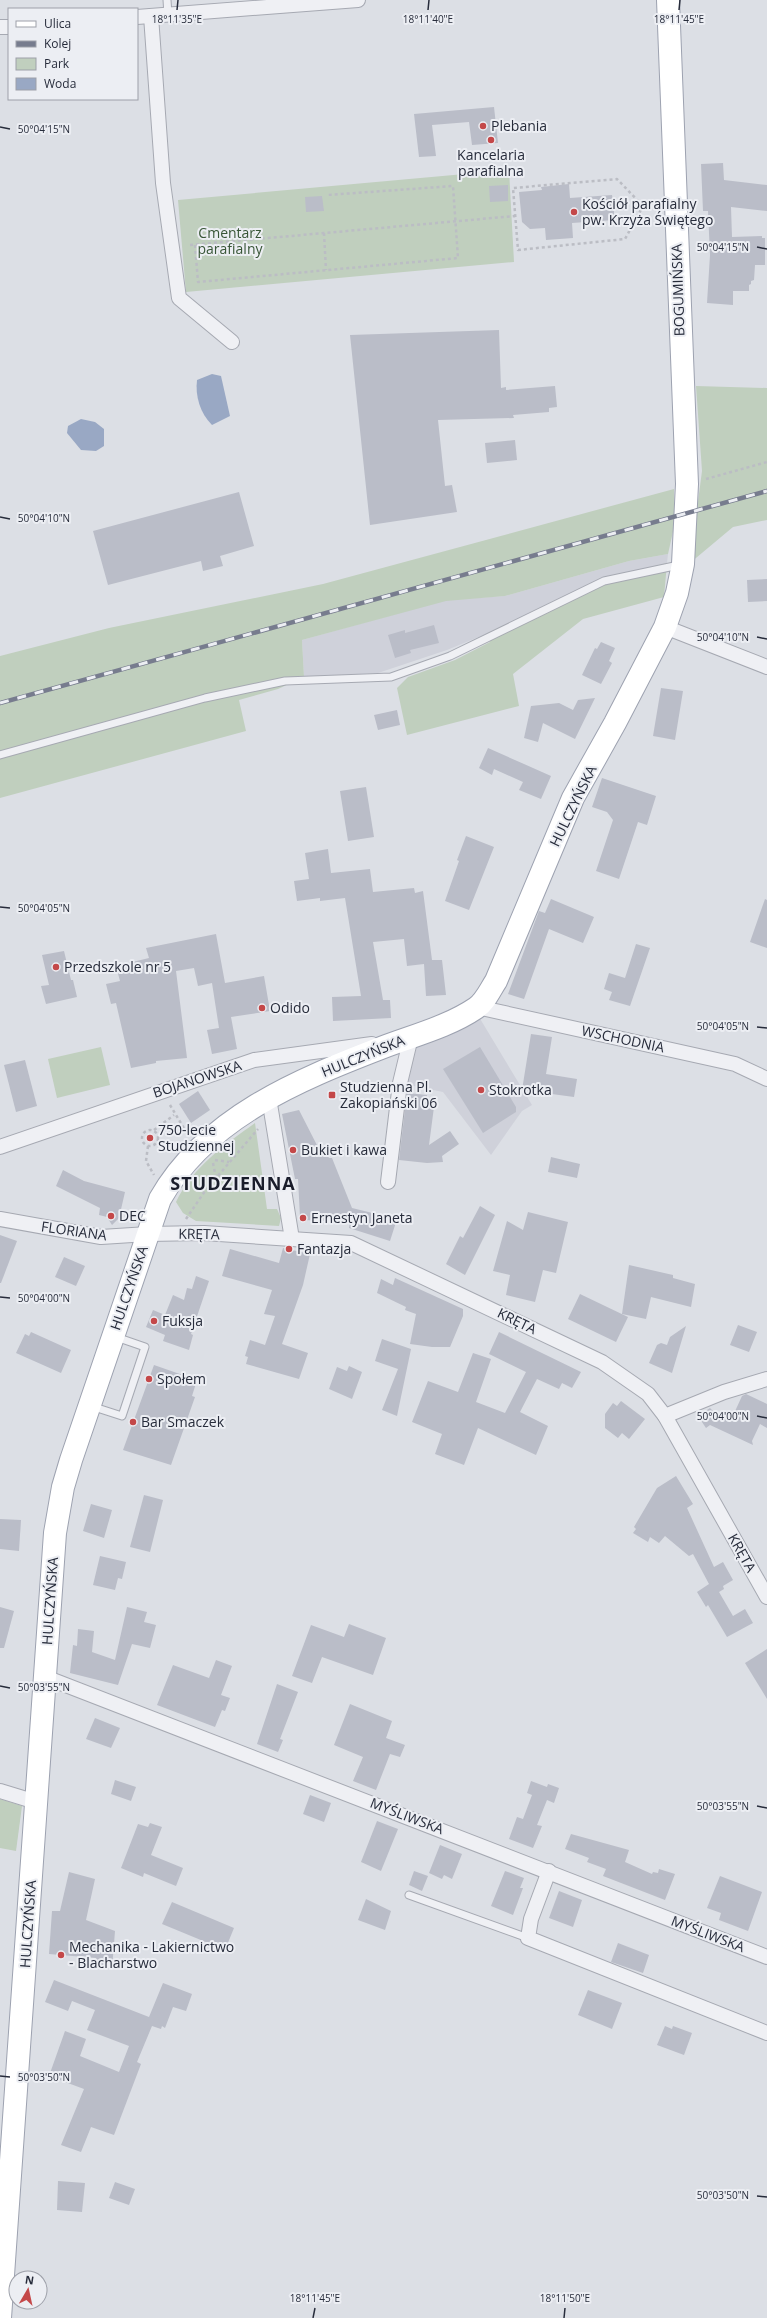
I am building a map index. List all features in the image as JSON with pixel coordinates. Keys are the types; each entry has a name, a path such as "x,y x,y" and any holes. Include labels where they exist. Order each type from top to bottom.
{"main road":[{"name":"BOGUMIŃSKA","path":"668,0 687,484"},
{"name":"HULCZYŃSKA","path":"0,2318 51,1581 59,1508 71,1460 112,1336 160,1199 181,1167 220,1129 271,1106 344,1062 406,1039 477,1008 496,981 573,798 615,723 665,627 677,593 683,564 687,484"}],"street":[{"path":"232,342 179,298 163,184 144,16 358,0"},
{"path":"665,627 767,667"},
{"name":"WSCHODNIA","path":"477,1008 735,1064 767,1078"},
{"path":"388,1182 406,1039"},
{"name":"BOJANOWSKA","path":"0,1147 254,1060 406,1039"},
{"path":"271,1106 292,1239"},
{"name":"FLORIANA","path":"0,1218 101,1237 148,1234"},
{"name":"KRĘTA","path":"148,1234 204,1233 351,1244 485,1305 602,1362 648,1394 665,1416 767,1597"},
{"path":"665,1416 724,1392 767,1379"},
{"name":"MYŚLIWSKA","path":"45,1677 767,1957"},
{"path":"0,1791 36,1802"},
{"path":"548,1871 531,1919 528,1938 767,2033"}],"lane":[{"path":"167,0 168,14"},
{"path":"0,754 205,698 285,681 391,677 450,656 604,581 683,564"},
{"path":"89,1406 122,1416 145,1347 112,1336"},
{"path":"409,1895 528,1938"}],"path":[{"path":"643,206 625,239 518,250 513,188 617,180 643,206 675,204"},
{"path":"195,245 198,282 458,258 454,186 327,195"},
{"path":"190,245 515,216"},
{"path":"324,233 326,270"},
{"path":"687,484 767,462"},
{"path":"163,1090 174,1115 189,1138"},
{"path":"178,1233 195,1204 271,1106"},
{"path":"154,1130 158,1137 157,1142 154,1145 146,1145 142,1141 142,1135 148,1130 154,1130 174,1115"},
{"path":"216,1178 212,1159 229,1162"}],"shaded area":[{"path":"668,554 667,563 601,579 486,634 447,650 378,673 304,677 302,640 446,600 505,596 629,561"},
{"path":"479,1017 532,1105 522,1111 491,1155 443,1092 404,1084 411,1048"}],"green space":[{"name":"Cmentarz parafialny","path":"509,170 514,262 186,292 178,200"},
{"path":"696,386 767,388 767,520 733,527 690,563 702,471"},
{"path":"674,489 674,527 668,554 629,561 505,596 446,601 302,640 304,677 278,689 239,700 246,731 0,798 0,656 109,628 323,584"},
{"path":"667,563 664,597 583,619 513,674 519,706 407,735 397,688 408,677 455,660 490,642 486,634 601,579"},
{"path":"101,1047 110,1085 57,1098 48,1059"},
{"path":"255,1123 267,1209 277,1209 281,1218 279,1226 196,1221 183,1213 176,1202 191,1178 200,1167 221,1148"},
{"path":"0,1799 22,1806 16,1851 0,1848"}],"water":[{"path":"212,374 221,376 230,416 212,425 204,415 199,404 197,380"},
{"path":"81,419 95,422 104,429 104,446 96,451 81,450 67,433 68,426"}],"building":[{"path":"494,107 498,143 472,145 469,122 432,125 436,156 419,157 414,114"},
{"path":"723,163 724,180 767,185 767,211 731,207 732,237 762,236 762,238 765,238 765,265 755,265 754,280 751,281 751,284 749,285 749,291 733,291 733,305 707,303 710,255 708,211 703,211 701,164"},
{"name":"Kościół parafialny pw. Krzyża Świętego","path":"569,184 570,198 612,195 614,202 614,220 572,223 573,238 546,240 545,228 530,229 522,222 519,192 542,190 541,187"},
{"path":"508,185 508,201 490,202 489,186"},
{"path":"322,196 324,211 306,212 305,197"},
{"path":"499,330 501,388 506,387 506,390 555,386 557,407 549,408 549,412 513,415 514,418 438,420 445,486 452,485 457,512 370,525 350,335"},
{"path":"515,440 517,460 487,463 485,443"},
{"path":"239,492 254,546 220,556 223,566 203,571 201,561 108,585 93,531"},
{"path":"767,579 767,601 748,602 747,580"},
{"path":"434,625 439,643 410,650 411,653 395,658 388,635 405,630 405,633"},
{"path":"601,642 615,648 609,661 612,663 601,684 582,675 595,648 597,649"},
{"path":"661,688 683,691 675,740 653,736"},
{"path":"595,698 575,739 543,723 538,742 524,738 531,706 559,703 573,710 578,700"},
{"path":"397,710 400,725 378,730 374,715"},
{"path":"488,748 551,776 541,799 519,790 523,782 494,769 492,775 479,768"},
{"path":"602,778 656,796 647,825 638,822 619,879 596,871 613,820 607,812 592,807"},
{"path":"366,787 374,837 348,841 340,791"},
{"path":"466,836 494,847 469,910 445,901"},
{"path":"328,849 331,873 370,869 373,892 414,888 415,893 423,891 432,960 442,960 446,995 426,996 424,964 407,966 404,939 373,942 383,1000 390,1000 391,1018 333,1021 332,997 361,996 345,898 320,901 320,898 297,901 294,881 309,879 305,853"},
{"path":"551,899 594,917 583,943 549,929 524,999 508,994 539,911 545,913"},
{"path":"765,899 767,900 767,948 750,942"},
{"path":"216,934 225,983 264,976 270,1011 231,1017 237,1049 212,1054 207,1030 219,1028 212,983 198,986 194,968 176,971 187,1058 156,1061 156,1063 131,1068 116,1003 111,1004 106,984 120,981 116,966 149,958 146,948"},
{"path":"636,944 650,948 630,1006 609,1000 612,992 604,989 609,973 625,978"},
{"name":"Przedszkole nr 5","path":"64,951 77,997 46,1004 41,986 49,985 42,955"},
{"path":"531,1034 552,1037 546,1074 577,1079 574,1097 522,1090"},
{"name":"Stokrotka","path":"480,1047 516,1107 516,1112 483,1133 443,1069"},
{"path":"25,1060 37,1106 16,1112 4,1065"},
{"path":"198,1091 210,1110 191,1123 179,1104"},
{"path":"407,1093 427,1095 426,1106 434,1107 429,1145 450,1131 459,1144 442,1156 443,1162 427,1163 399,1160"},
{"path":"299,1110 322,1155 326,1153 329,1158 332,1158 352,1208 397,1219 390,1241 349,1228 350,1222 304,1220 304,1216 300,1217 298,1179 295,1179 282,1114"},
{"path":"551,1157 580,1164 577,1178 548,1172"},
{"path":"63,1170 84,1181 125,1192 119,1218 112,1225 107,1217 99,1215 100,1208 56,1186"},
{"path":"480,1206 495,1215 465,1275 446,1264 460,1236 463,1238"},
{"path":"528,1212 568,1222 556,1273 543,1270 535,1302 506,1295 510,1275 493,1271 507,1221 523,1230"},
{"path":"0,1235 17,1241 1,1283 0,1283"},
{"path":"283,1248 310,1254 303,1285 282,1344 308,1353 299,1379 246,1364 248,1357 245,1356 250,1340 265,1345 275,1316 264,1314 272,1290 222,1276 230,1249 279,1263"},
{"path":"64,1257 85,1266 76,1286 55,1277"},
{"path":"629,1265 673,1275 673,1278 695,1284 691,1307 651,1297 646,1319 622,1314"},
{"path":"196,1276 209,1281 191,1334 193,1335 189,1350 163,1341 165,1335 146,1327 153,1310 165,1315 173,1295 184,1300 187,1288 192,1289"},
{"path":"395,1278 463,1309 463,1316 450,1347 432,1347 410,1344 416,1314 405,1310 406,1307 377,1293 381,1279 393,1285"},
{"path":"580,1294 628,1317 616,1342 568,1319"},
{"path":"738,1325 757,1332 749,1352 730,1345"},
{"path":"686,1326 672,1373 649,1363 657,1345 661,1343 667,1345 670,1337"},
{"path":"31,1332 71,1350 61,1373 16,1353 25,1334 29,1336"},
{"path":"499,1332 581,1372 572,1388 562,1383 559,1389 537,1379 520,1412 548,1426 536,1455 478,1428 464,1465 435,1454 442,1434 412,1422 428,1381 458,1392 473,1353 491,1359 476,1402 505,1413 526,1372 489,1354"},
{"path":"382,1339 411,1349 397,1416 382,1410 398,1369 375,1361"},
{"path":"154,1365 197,1380 192,1396 195,1397 171,1465 123,1450"},
{"path":"349,1366 362,1372 352,1399 329,1389 337,1367 347,1371"},
{"path":"746,1394 767,1404 767,1428 760,1424 752,1441 753,1445 710,1425 706,1428 698,1416 710,1408 717,1415 721,1411 731,1420 742,1396"},
{"path":"621,1401 645,1419 629,1439 622,1433 618,1438 605,1428 605,1414 613,1403 617,1406"},
{"path":"676,1476 693,1504 687,1508 714,1567 723,1562 733,1580 723,1586 724,1589 719,1592 733,1616 745,1609 753,1623 727,1637 708,1605 706,1607 697,1592 709,1584 693,1554 689,1556 665,1536 659,1543 650,1537 648,1542 633,1533 636,1529 634,1527 657,1488"},
{"path":"144,1495 163,1500 150,1552 130,1547"},
{"path":"91,1504 112,1510 104,1538 83,1531"},
{"path":"0,1519 21,1520 19,1551 0,1549"},
{"path":"100,1556 126,1562 122,1579 118,1578 115,1590 93,1585"},
{"path":"0,1607 14,1611 4,1648 0,1648"},
{"path":"127,1607 147,1612 144,1622 156,1625 150,1648 132,1644 118,1685 70,1673 73,1645 77,1646 78,1629 94,1631 92,1652 115,1660"},
{"path":"349,1624 386,1638 373,1675 322,1657 312,1683 292,1676 311,1625 344,1637"},
{"path":"767,1649 767,1699 745,1663"},
{"path":"216,1660 232,1666 221,1695 230,1698 225,1711 222,1710 215,1727 157,1705 173,1665 209,1678"},
{"path":"277,1684 298,1692 280,1739 283,1740 278,1752 257,1744"},
{"path":"350,1704 392,1721 386,1738 405,1745 400,1757 390,1754 376,1790 353,1781 363,1757 334,1745"},
{"path":"95,1718 120,1728 111,1748 86,1739"},
{"path":"115,1780 136,1787 131,1801 111,1794"},
{"path":"531,1781 547,1787 548,1784 559,1788 554,1803 547,1800 537,1825 542,1826 533,1848 509,1839 517,1817 523,1819 532,1795 527,1793"},
{"path":"310,1795 331,1803 324,1822 303,1814"},
{"path":"377,1821 398,1829 381,1871 361,1862"},
{"path":"150,1823 162,1827 151,1855 183,1868 176,1886 144,1873 143,1877 121,1868 138,1824 148,1827"},
{"path":"571,1834 629,1850 625,1862 652,1874 653,1872 658,1873 659,1869 675,1874 665,1900 603,1876 606,1869 587,1862 589,1858 565,1849"},
{"path":"440,1845 462,1854 452,1879 444,1875 442,1879 429,1873"},
{"path":"414,1871 428,1876 422,1891 409,1885"},
{"path":"505,1871 524,1878 520,1888 523,1888 513,1915 491,1906"},
{"path":"69,1872 95,1879 86,1920 115,1931 112,1969 95,1968 96,1958 49,1954 52,1911 60,1911"},
{"path":"720,1876 762,1892 748,1931 719,1920 721,1913 707,1908"},
{"path":"559,1891 582,1900 573,1927 549,1918"},
{"path":"366,1899 391,1911 385,1930 358,1920"},
{"path":"172,1902 234,1928 225,1950 162,1924"},
{"path":"618,1943 649,1955 643,1973 611,1962"},
{"path":"54,1980 149,2017 163,1983 192,1994 186,2011 173,2007 165,2028 162,2026 161,2029 152,2026 137,2062 141,2064 114,2135 91,2127 81,2152 61,2145 84,2089 49,2076 65,2031 86,2039 80,2056 119,2072 129,2046 87,2030 95,2010 72,2001 68,2011 45,2002"},
{"path":"588,1990 622,2003 612,2029 578,2015"},
{"path":"665,2026 672,2029 673,2026 692,2033 684,2055 657,2045"},
{"path":"58,2181 85,2183 82,2212 57,2210"},
{"path":"115,2182 135,2189 129,2205 109,2198"}],"railway":[{"path":"0,703 767,491"}],"place":[{"name":"Plebania","path":"483,126"},
{"name":"Kancelaria parafialna","path":"491,140"},
{"name":"Kościół parafialny pw. Krzyża Świętego","path":"574,212"},
{"name":"Przedszkole nr 5","path":"56,967"},
{"name":"Odido","path":"262,1008"},
{"name":"Stokrotka","path":"481,1090"},
{"name":"Studzienna Pl. Zakopiański 06","path":"332,1095"},
{"name":"750-lecie Studziennej","path":"150,1138"},
{"name":"Bukiet i kawa","path":"293,1150"},
{"name":"DEC","path":"111,1216"},
{"name":"Ernestyn Janeta","path":"303,1218"},
{"name":"Fantazja","path":"289,1249"},
{"name":"Fuksja","path":"154,1321"},
{"name":"Społem","path":"149,1379"},
{"name":"Bar Smaczek","path":"133,1422"},
{"name":"Mechanika - Lakiernictwo - Blacharstwo","path":"61,1955"}],"district":[{"name":"STUDZIENNA","path":"233,1184"}]}
